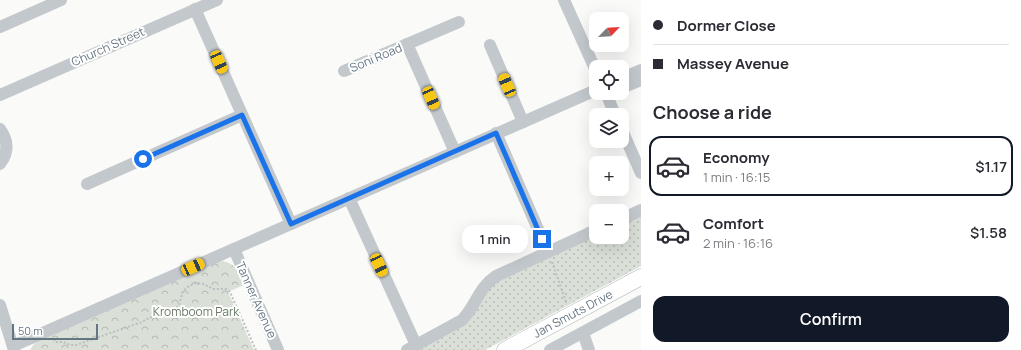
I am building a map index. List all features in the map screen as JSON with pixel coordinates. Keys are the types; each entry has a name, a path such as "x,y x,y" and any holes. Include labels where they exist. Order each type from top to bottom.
{"main road":[{"name":"Jan Smuts Drive","path":"505,350 641,278"}],"street":[{"path":"0,27 62,0"},
{"name":"Church Street","path":"0,95 217,0"},
{"path":"564,0 591,60"},
{"path":"195,9 291,224"},
{"name":"Soni Road","path":"344,71 459,22"},
{"name":"Soni Road","path":"407,44 455,152"},
{"path":"490,45 523,122"},
{"path":"629,79 641,70"},
{"path":"629,82 641,80"},
{"path":"0,306 14,348 49,330 589,93"},
{"path":"87,184 242,115"},
{"path":"0,128 7,144 5,156 0,164"},
{"path":"496,133 548,252"},
{"path":"629,146 641,173"},
{"path":"349,198 412,348 462,320 483,288 491,280 589,233"},
{"path":"629,216 641,210"},
{"name":"Tanner Avenue","path":"234,249 278,350"},
{"path":"550,350 641,301"},
{"path":"583,332 589,350"}],"path":[{"path":"548,252 566,303"},
{"path":"49,330 55,342 63,342 76,346 176,308 179,305 183,291 196,283 204,284 213,289 226,289 230,292 256,350"}],"green space":[{"path":"641,215 641,266 485,350 418,350 479,304 495,282 589,239 589,244 629,244 629,221"},
{"name":"Kromboom Park","path":"223,261 228,262 234,267 239,273 244,285 228,292 254,350 30,350 38,341"}],"route":[{"path":"143,159 242,115 291,224 496,133 542,239"}]}
